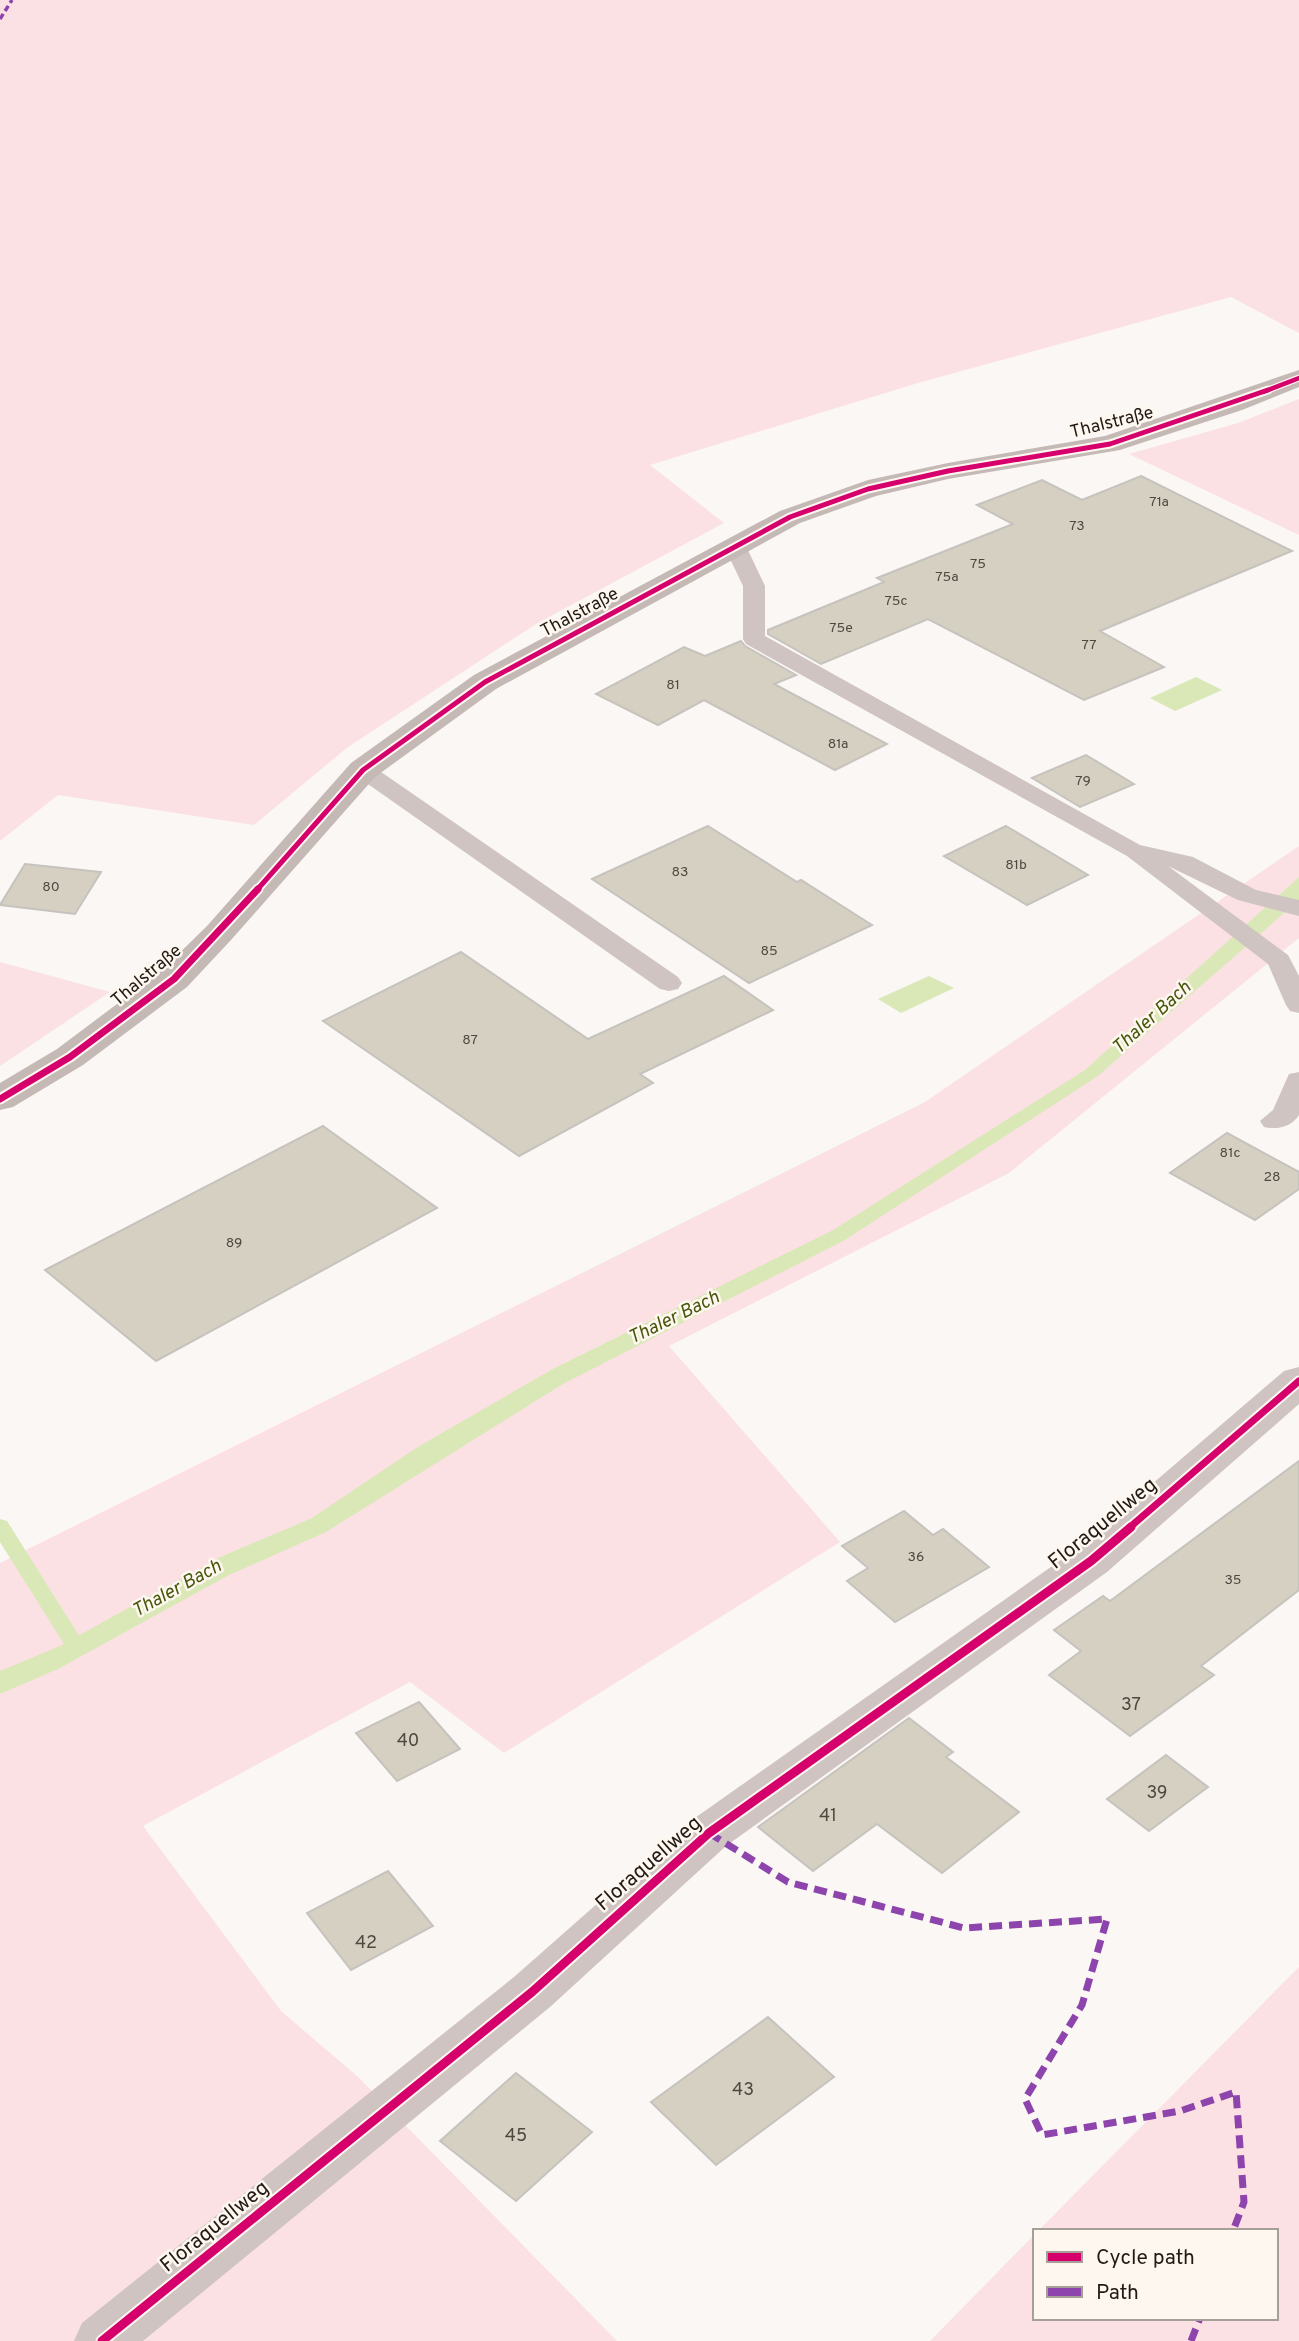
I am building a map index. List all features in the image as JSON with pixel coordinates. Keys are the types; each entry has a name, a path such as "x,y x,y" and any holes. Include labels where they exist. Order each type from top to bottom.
{"main road":[{"name":"Thalstraße","path":"0,1099 70,1057 174,979 219,933 363,770 485,682 790,517 868,489 948,471 1110,444 1232,404 1299,378"}],"street":[{"name":"Floraquellweg","path":"102,2341 532,1992 709,1833 1091,1561 1299,1381"}],"lane":[{"path":"735,546 754,586 754,639 1132,850 1188,894 1230,920 1279,960 1299,1005"},
{"path":"363,770 669,983"},
{"path":"1132,850 1184,862 1247,895 1299,908"},
{"path":"1188,894 1217,880"},
{"path":"1274,1121 1286,1115 1299,1080"}],"shaded area":[{"path":"0,0 1299,0 1299,333 1231,297 918,383 650,465 724,523 536,624 348,747 254,825 58,795 0,841"},
{"path":"1299,399 1299,535 1129,454 1238,423"},
{"path":"1299,846 1299,938 1009,1173 669,1346 840,1542 504,1753 410,1682 143,1826 281,2011 357,2076 617,2341 0,2341 0,1563 925,1102"},
{"path":"0,962 110,992 0,1066"},
{"path":"1299,1967 1299,2341 930,2341 1033,2236 1033,2320 1278,2320 1278,2229 1040,2229"}],"water":[{"path":"1196,677 1222,690 1175,711 1150,698"},
{"name":"Thaler Bach","path":"1299,877 1299,900 1098,1076 845,1240 563,1384 326,1532 229,1575 58,1669 0,1694 0,1671 60,1646 218,1558 312,1518 416,1448 551,1370 833,1230 1085,1070"},
{"path":"929,976 954,988 901,1013 878,999"}],"building":[{"path":"1141,476 1292,551 1100,631 1164,667 1084,700 928,619 821,664 768,634 768,630 884,582 877,578 1013,524 977,505 1042,480 1082,500"},
{"path":"741,641 745,646 796,675 774,684 887,744 835,770 704,700 658,725 596,694 684,647 705,656"},
{"path":"1086,755 1134,784 1080,807 1032,778"},
{"path":"708,826 872,925 749,983 592,879"},
{"path":"1006,826 1088,875 1027,905 944,856"},
{"path":"25,864 101,872 75,914 0,905"},
{"path":"461,952 588,1039 724,976 773,1010 640,1074 653,1083 519,1156 323,1021"},
{"path":"323,1126 437,1208 156,1361 45,1270"},
{"path":"1227,1133 1299,1172 1299,1189 1255,1220 1170,1173"},
{"path":"1299,1461 1299,1590 1201,1666 1214,1675 1130,1736 1049,1675 1081,1651 1054,1630 1103,1596 1110,1601"},
{"path":"904,1511 933,1535 943,1529 989,1567 895,1622 847,1581 868,1568 842,1546"},
{"path":"419,1702 460,1749 397,1781 356,1733"},
{"path":"909,1718 953,1752 946,1757 1019,1812 942,1873 877,1824 813,1871 758,1827"},
{"path":"1166,1755 1208,1787 1149,1831 1107,1799"},
{"path":"388,1871 433,1926 351,1970 307,1913"},
{"path":"768,2017 834,2077 716,2165 651,2102"},
{"path":"516,2073 592,2132 516,2201 440,2141"}],"waterway":[{"path":"0,1526 76,1647"}],"marked path":[{"path":"0,19 12,0"},
{"path":"709,1833 788,1882 964,1928 1107,1919 1082,2005 1025,2099 1042,2135 1180,2111 1236,2092 1244,2202 1234,2229"},
{"path":"1191,2341 1199,2320"}],"cycle path":[{"path":"0,1099 70,1057 174,979 219,933 363,770 485,682 790,517 868,489 948,471 1110,444 1232,404 1299,378"},
{"path":"102,2341 532,1992 709,1833 1091,1561 1299,1381"}]}
